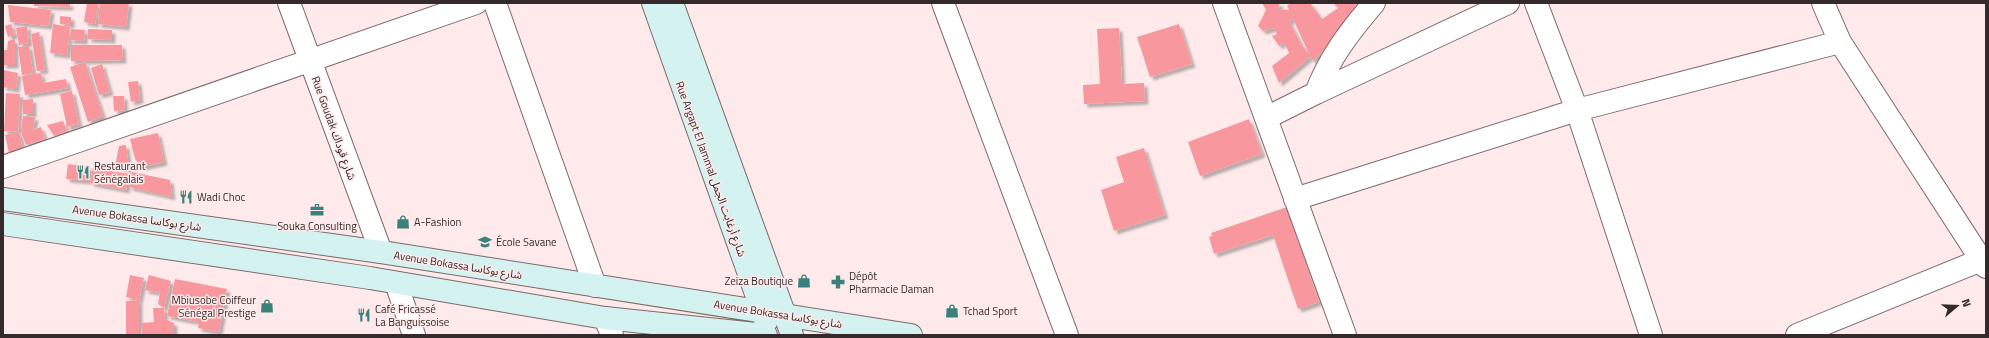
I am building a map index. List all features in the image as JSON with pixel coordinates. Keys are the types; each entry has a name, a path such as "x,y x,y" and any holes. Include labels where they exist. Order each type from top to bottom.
{"street":[{"name":"Rue Goudak شارع قوداك","path":"289,3 381,252"},
{"path":"3,167 476,3"},
{"path":"495,3 595,286"},
{"name":"Rue Argapt El Jammal شارع أرغابت الجمل","path":"653,3 770,335"},
{"name":"Rue Argapt El Jammal شارع أرغابت الجمل","path":"672,3 792,335"},
{"path":"943,3 1066,335"},
{"path":"1224,3 1345,335"},
{"path":"1316,93 1323,73 1342,42 1374,3"},
{"path":"1266,118 1508,3"},
{"path":"1536,3 1577,110 1652,335"},
{"path":"1797,335 1984,261 1840,42 1823,3"},
{"path":"1295,199 1577,110 1840,42"},
{"name":"Avenue Bokassa شارع بوكاسا","path":"3,199 381,252 912,335"},
{"name":"Avenue Bokassa شارع بوكاسا","path":"3,224 396,283 609,326 766,335"},
{"path":"396,283 414,335"}],"building":[{"path":"34,3 70,3 70,7 34,6"},
{"path":"87,3 99,3 95,24 84,22"},
{"path":"100,3 129,3 126,27 98,24"},
{"path":"1262,3 1280,3 1278,9 1289,10 1287,6 1291,3 1310,3 1322,19 1338,8 1333,3 1358,3 1355,6 1362,14 1313,61 1310,57 1279,83 1272,66 1289,53 1284,42 1279,46 1272,36 1277,34 1274,28 1263,31 1258,26 1266,10","holes":["1293,19 1309,54 1301,44 1289,21"]},
{"path":"8,5 51,10 49,26 10,22"},
{"path":"60,16 71,17 71,25 60,24"},
{"path":"11,24 15,35 8,37 5,26"},
{"path":"53,24 70,27 67,55 50,53"},
{"path":"1179,24 1192,64 1150,77 1137,37"},
{"path":"27,26 29,43 19,45 16,28"},
{"path":"1119,28 1122,84 1144,83 1145,101 1084,104 1083,85 1100,84 1097,29"},
{"path":"71,29 85,30 84,41 70,40"},
{"path":"88,29 112,30 112,40 88,39"},
{"path":"39,32 45,70 37,71 31,34"},
{"path":"15,39 15,65 3,65 3,50 7,50 8,41"},
{"path":"71,45 122,45 123,60 71,61"},
{"path":"29,46 33,73 22,75 18,47"},
{"path":"85,62 103,116 88,122 70,67"},
{"path":"102,64 110,92 99,95 91,68"},
{"path":"3,70 18,73 16,89 3,87"},
{"path":"41,73 43,83 66,79 68,88 25,95 22,76"},
{"path":"138,81 140,100 131,102 128,82"},
{"path":"72,91 79,124 67,127 60,94"},
{"path":"6,93 20,94 18,132 4,131"},
{"path":"113,96 124,96 125,110 114,111"},
{"path":"33,99 33,114 23,114 22,100"},
{"path":"23,116 35,117 33,130 41,127 45,139 26,145 21,132"},
{"path":"1249,119 1262,154 1200,176 1188,142"},
{"path":"63,121 67,131 54,136 47,125"},
{"path":"19,132 23,150 9,153 5,135"},
{"path":"158,133 164,162 142,167 135,159 130,139"},
{"path":"126,145 129,170 115,167 119,146"},
{"path":"1144,148 1165,215 1114,231 1101,190 1124,182 1116,157"},
{"path":"68,164 90,167 88,181 66,179"},
{"path":"93,168 129,174 126,190 90,183"},
{"path":"132,172 170,180 172,197 129,187"},
{"path":"1287,207 1319,302 1298,309 1273,235 1214,254 1209,237 1212,236 1211,233"},
{"path":"130,275 144,278 139,300 126,297"},
{"path":"149,275 171,281 164,308 158,304 160,293 145,290"},
{"path":"175,279 227,289 219,332 198,328 199,322 167,316"},
{"path":"139,300 139,335 126,335 126,301"},
{"path":"153,308 164,308 165,319 174,323 174,335 142,335 141,323 154,322"}],"place":[{"name":"Restaurant Sénégalais","path":"83,172"},
{"name":"Wadi Choc","path":"186,197"},
{"name":"Souka Consulting","path":"317,210"},
{"name":"A-Fashion","path":"403,222"},
{"name":"École Savane","path":"485,242"},
{"name":"Zeiza Boutique","path":"804,281"},
{"name":"Dépôt Pharmacie Daman","path":"838,282"},
{"name":"Mbiusobe Coiffeur Sénégal Prestige","path":"267,306"},
{"name":"Tchad Sport","path":"952,311"},
{"name":"Café Fricassé La Banguissoise","path":"364,315"}]}
